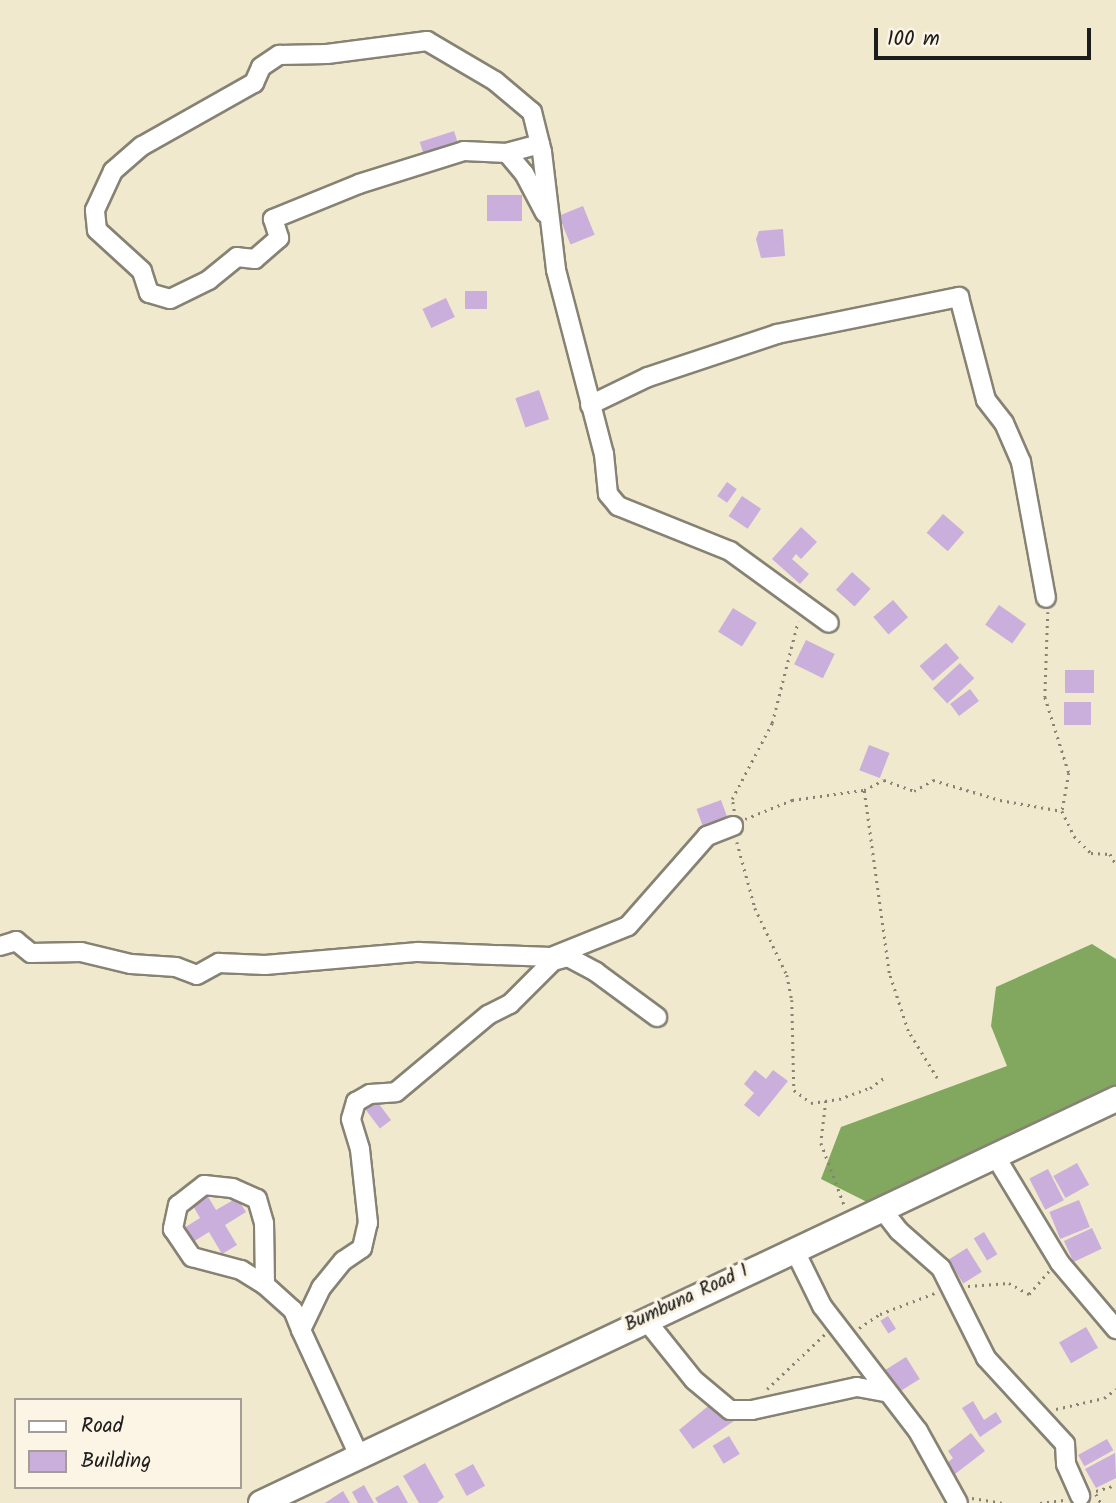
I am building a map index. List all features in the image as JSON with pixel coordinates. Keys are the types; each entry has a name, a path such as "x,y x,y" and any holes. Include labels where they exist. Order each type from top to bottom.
{"main road":[{"name":"Bumbuna Road 1","path":"261,1503 847,1223 1116,1099"}],"street":[{"path":"540,144 508,153 464,151 359,184 273,219 279,238 255,259 237,257 209,280 170,299 149,293 142,271 96,230 95,210 113,171 142,146 254,83 261,67 279,55 427,41 513,94 532,112 540,144 556,270 604,454 608,494 618,506 730,551 829,623"},
{"path":"508,153 534,190 538,207 550,217"},
{"path":"590,405 648,377 754,340 959,297 986,400 1004,423 1021,462 1046,598"},
{"path":"300,1330 321,1288 343,1261 362,1248 368,1223 360,1149 351,1119 356,1102 370,1094 396,1092 488,1015 510,1004 553,961 628,926 707,836 733,827"},
{"path":"0,946 16,941 31,953 81,952 131,964 176,967 197,975 219,963 265,965 418,952 559,957 625,990 657,1017"},
{"path":"994,1154 1060,1263 1116,1329"},
{"path":"265,1285 264,1223 257,1199 232,1188 204,1185 178,1205 173,1229 192,1256 241,1270 265,1285 293,1310 357,1451 348,1460"},
{"path":"881,1208 899,1231 941,1268 986,1358 1038,1410 1065,1444 1066,1464 1087,1494"},
{"path":"794,1249 822,1306 918,1431 952,1498"},
{"path":"645,1319 694,1380 730,1410 752,1410 856,1387 887,1392"}],"path":[{"path":"1046,598 1045,697 1069,772 1062,811 1074,836 1091,853 1110,854 1116,864"},
{"path":"803,604 772,723 732,799 733,827 755,908 787,975 792,1000 794,1090 811,1103 826,1101 870,1088 885,1076"},
{"path":"733,827 792,800 864,790 884,780 915,791 933,780 1000,800 1062,811"},
{"path":"864,790 889,973 908,1031 937,1078"},
{"path":"826,1101 821,1143 843,1194 847,1223"},
{"path":"951,1286 1009,1283 1029,1294 1060,1263"},
{"path":"1038,1410 1070,1408 1104,1398 1116,1389"},
{"path":"1040,1503 1116,1485"},
{"path":"1087,1494 1101,1503"},
{"path":"952,1498 1002,1503"}],"green space":[{"path":"1092,944 1116,959 1116,1086 871,1204 821,1179 841,1127 1007,1066 991,1026 996,987"}],"building":[{"path":"454,131 460,150 426,161 420,142"},
{"path":"487,195 522,195 522,221 487,221"},
{"path":"583,206 595,235 571,244 559,216"},
{"path":"783,229 785,256 761,258 756,239 759,231"},
{"path":"465,291 487,291 487,309 465,309"},
{"path":"446,298 455,317 431,328 422,309"},
{"path":"539,390 549,419 525,427 515,398"},
{"path":"727,482 737,489 727,503 717,496"},
{"path":"742,496 761,509 748,529 729,516"},
{"path":"943,514 964,532 948,551 927,533"},
{"path":"801,527 817,542 801,559 796,554 792,559 809,574 800,584 772,559"},
{"path":"852,572 871,589 855,607 836,590"},
{"path":"893,600 908,617 888,634 873,617"},
{"path":"999,605 1026,624 1012,644 985,625"},
{"path":"733,608 757,623 742,647 718,632"},
{"path":"806,640 835,654 823,678 794,664"},
{"path":"946,643 959,658 933,681 920,666"},
{"path":"960,663 974,678 947,704 933,688"},
{"path":"1065,670 1094,670 1094,693 1065,693"},
{"path":"970,689 979,701 959,716 950,704"},
{"path":"1064,702 1091,702 1091,725 1064,725"},
{"path":"869,745 890,753 880,778 859,770"},
{"path":"721,800 729,822 704,831 697,809"},
{"path":"755,1070 766,1079 773,1070 788,1081 759,1117 744,1105 754,1093 744,1084"},
{"path":"376,1100 391,1120 380,1128 365,1108"},
{"path":"1077,1163 1089,1185 1066,1198 1053,1176"},
{"path":"1048,1169 1064,1200 1045,1210 1029,1179"},
{"path":"204,1190 216,1210 237,1198 246,1212 225,1225 237,1245 222,1254 209,1232 193,1242 184,1228 200,1218 189,1199"},
{"path":"1079,1200 1090,1227 1060,1239 1049,1212"},
{"path":"1092,1228 1102,1249 1074,1262 1064,1241"},
{"path":"984,1232 997,1254 987,1260 974,1238"},
{"path":"967,1248 982,1272 963,1283 948,1260"},
{"path":"888,1316 896,1329 888,1333 880,1321"},
{"path":"1086,1327 1098,1348 1071,1363 1059,1342"},
{"path":"906,1357 920,1379 899,1392 886,1370"},
{"path":"718,1398 734,1421 693,1449 679,1430"},
{"path":"973,1401 984,1420 996,1412 1002,1422 980,1437 962,1408"},
{"path":"971,1433 985,1451 955,1474 947,1463 953,1458 948,1451"},
{"path":"729,1436 740,1454 724,1464 713,1446"},
{"path":"1107,1439 1113,1450 1084,1466 1078,1455"},
{"path":"1115,1453 1116,1478 1096,1488 1085,1469"},
{"path":"425,1463 444,1497 437,1503 419,1503 403,1476"},
{"path":"473,1464 485,1486 467,1496 455,1474"},
{"path":"364,1485 374,1503 358,1503 352,1492"},
{"path":"398,1485 408,1503 378,1503 375,1498"},
{"path":"343,1491 350,1503 325,1503"}]}
